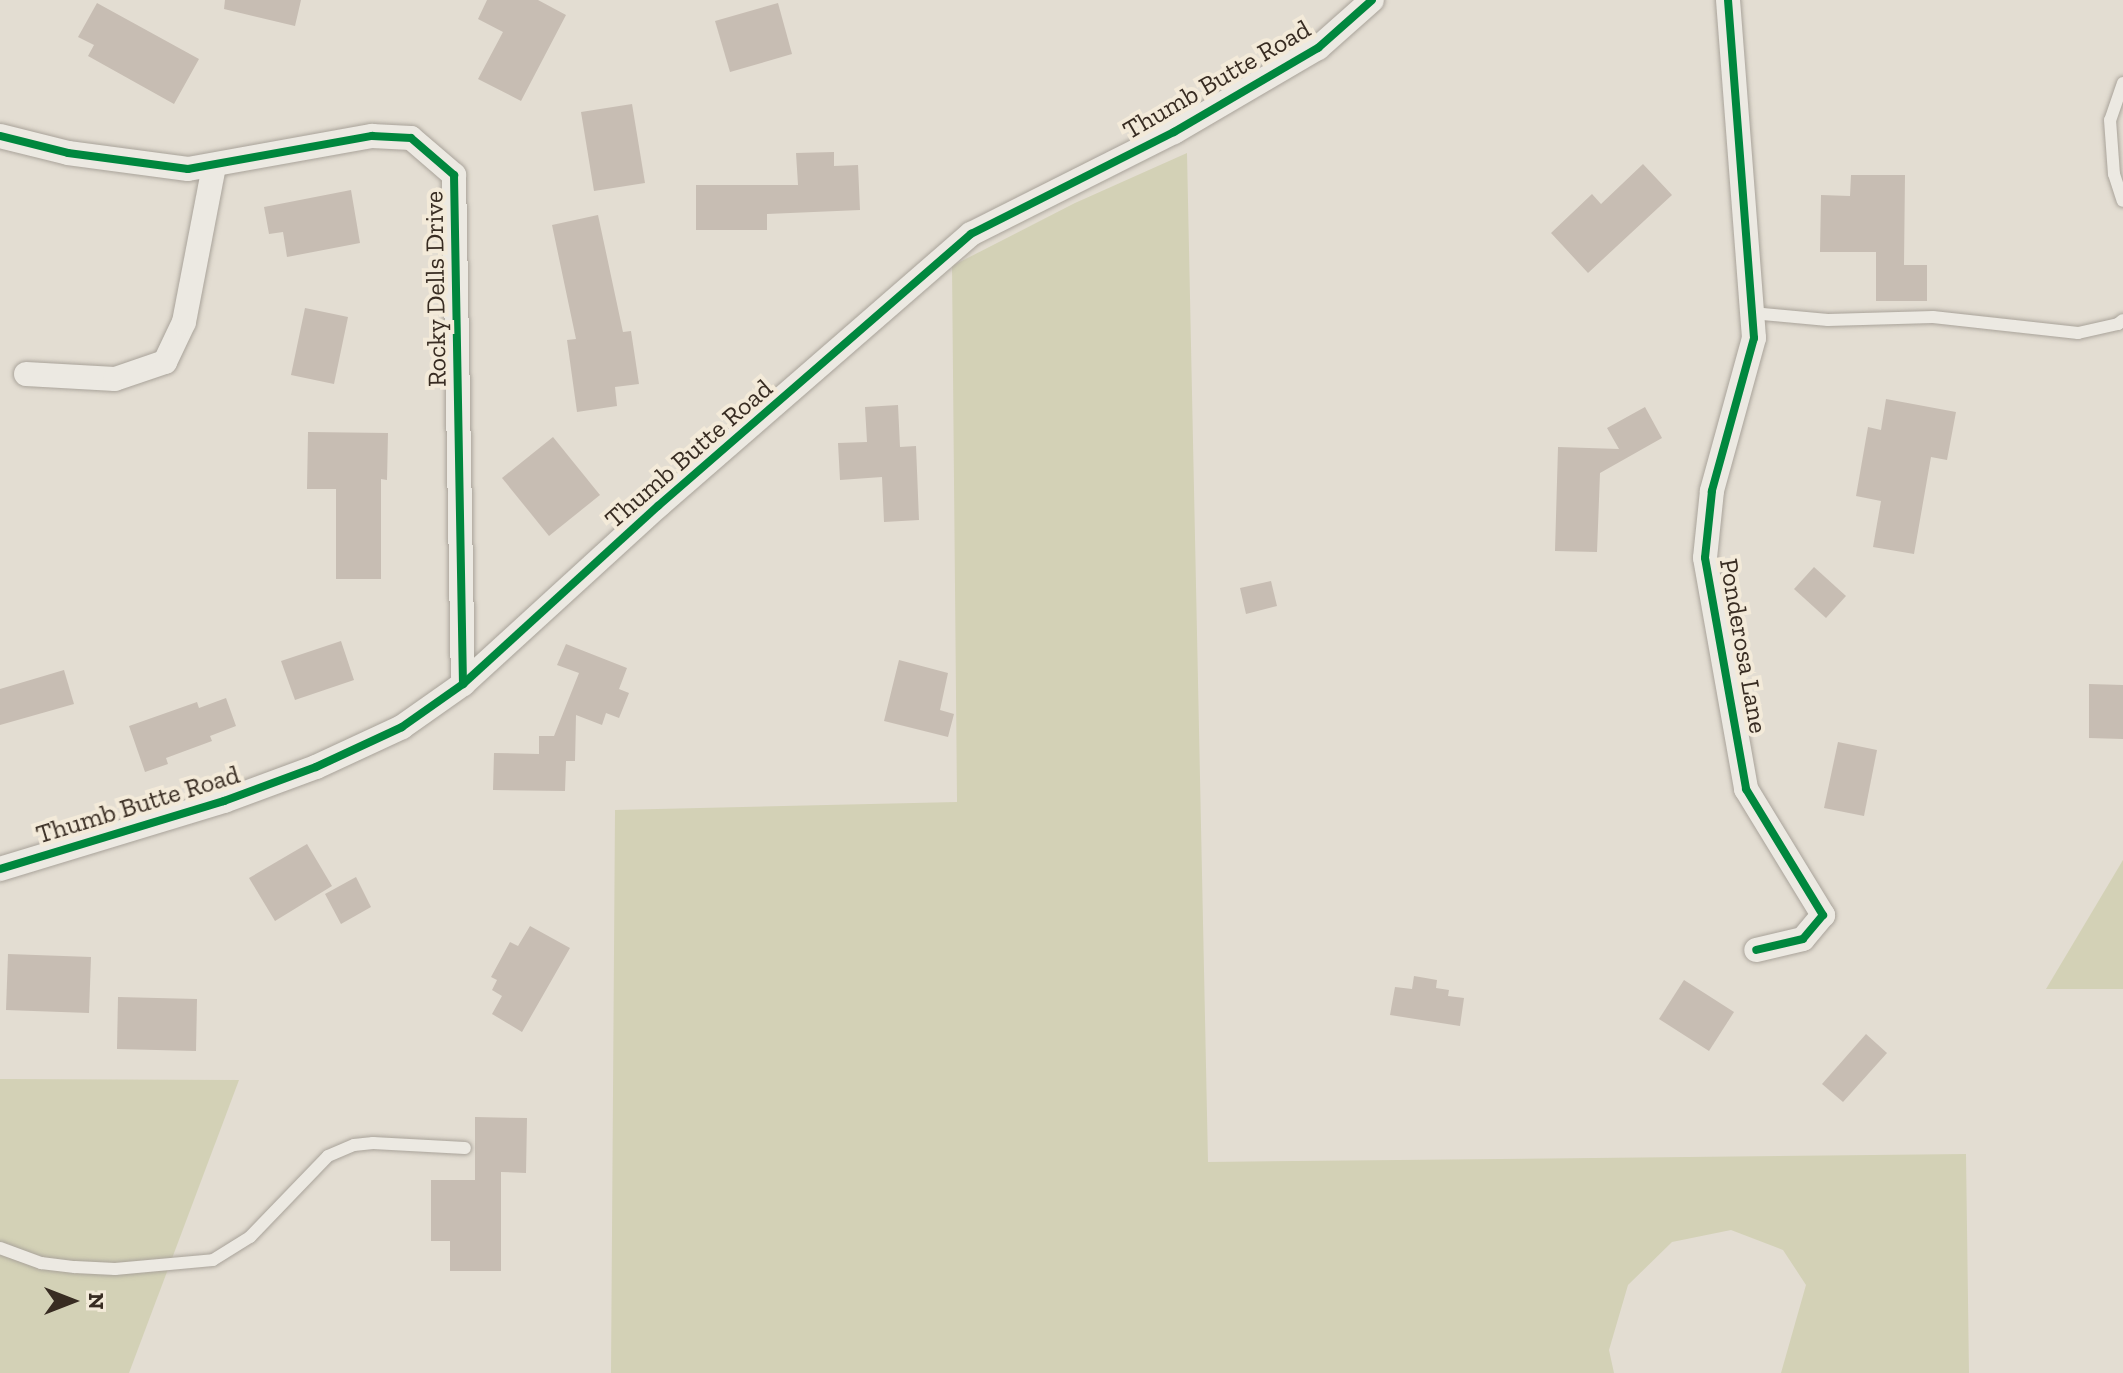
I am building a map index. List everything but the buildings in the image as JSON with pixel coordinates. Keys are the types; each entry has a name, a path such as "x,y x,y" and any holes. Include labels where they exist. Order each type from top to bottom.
{"street":[{"name":"Thumb Butte Road","path":"0,869 224,801 316,767 402,727 463,684 658,506 971,234 1174,132 1318,48 1372,0"},
{"name":"Ponderosa Lane","path":"1728,0 1754,338 1712,491 1705,558 1727,668 1746,789 1823,915 1803,939 1756,950"},
{"name":"Rocky Dells Drive","path":"0,136 68,153 188,169 372,136 411,138 454,175 463,684"},
{"path":"26,374 115,379 165,362 184,322 214,166"}],"lane":[{"path":"2123,83 2110,120 2114,174 2123,201"},
{"path":"1752,313 1828,320 1933,317 2078,333 2123,320"},
{"path":"0,1248 41,1263 75,1267 115,1269 213,1260 250,1237 328,1156 354,1145 373,1143 465,1148"}],"shaded area":[{"path":"1187,153 1208,1162 1966,1154 1969,1373 1781,1373 1806,1285 1783,1250 1731,1230 1672,1242 1628,1285 1609,1350 1614,1373 611,1373 615,810 957,802 952,266 1075,203"},
{"path":"2123,860 2123,989 2046,989"},
{"path":"0,1079 239,1080 129,1373 0,1373"}],"cycle path":[{"path":"0,869 224,801 316,767 402,727 463,684 658,506 971,234 1174,132 1318,48 1372,0"},
{"path":"1728,0 1754,338 1712,491 1705,558 1746,789 1823,915 1803,939 1756,950"},
{"path":"0,136 68,153 188,169 372,136 411,138 454,175 463,684"}]}
